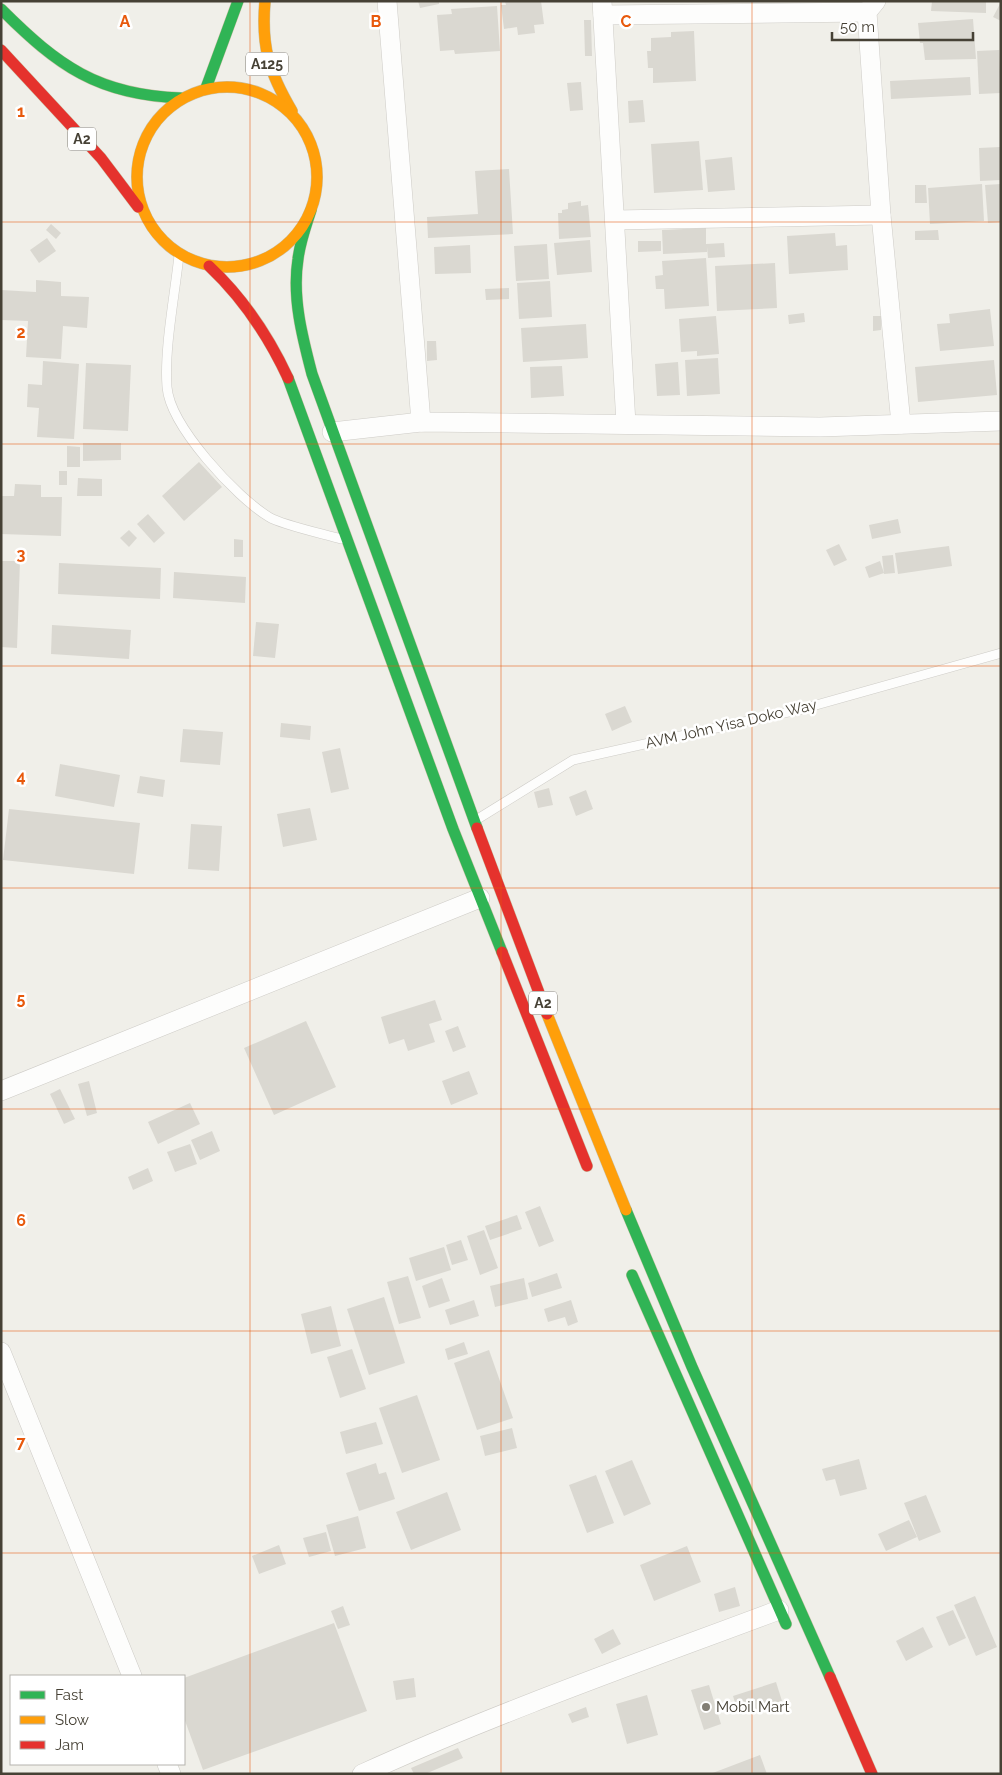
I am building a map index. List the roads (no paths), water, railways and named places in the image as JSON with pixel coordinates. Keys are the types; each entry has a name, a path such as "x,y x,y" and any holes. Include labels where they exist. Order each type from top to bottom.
{"highway":[{"path":"206,88 231,26 238,1"},
{"name":"A125","path":"264,1 262,36 266,61 277,85 298,120"},
{"path":"1,9 30,40 59,62 86,78 119,90 152,98 181,98"},
{"name":"A2","path":"1,50 117,178 156,233"},
{"path":"240,86 272,98 298,120 313,148 318,180 311,210 295,237 270,257 240,267 209,266 179,254 156,233 141,206 136,175 142,145 158,118 181,98 206,88 240,86"},
{"name":"A2","path":"311,210 297,262 295,287 298,316 316,389 474,821 573,1082 634,1233 872,1774"},
{"name":"A2","path":"209,266 229,283 245,302 279,358 295,394 480,898 592,1179"},
{"path":"628,1264 664,1352 791,1637"}],"street":[{"path":"387,1 421,422"},
{"path":"626,424 602,8 871,6 880,215 901,424"},
{"path":"615,220 880,215"},
{"path":"332,432 421,422 820,427 1001,421"},
{"path":"1,1091 480,898"},
{"path":"1,1352 132,1675"},
{"path":"362,1774 405,1754 779,1610"}],"lane":[{"path":"179,254 168,356 167,389 182,426 222,477 269,518 348,541"},
{"name":"AVM John Yisa Doko Way","path":"474,821 573,760 802,709 1001,653"}],"place":[{"name":"Mobil Mart","path":"706,1707"}]}
